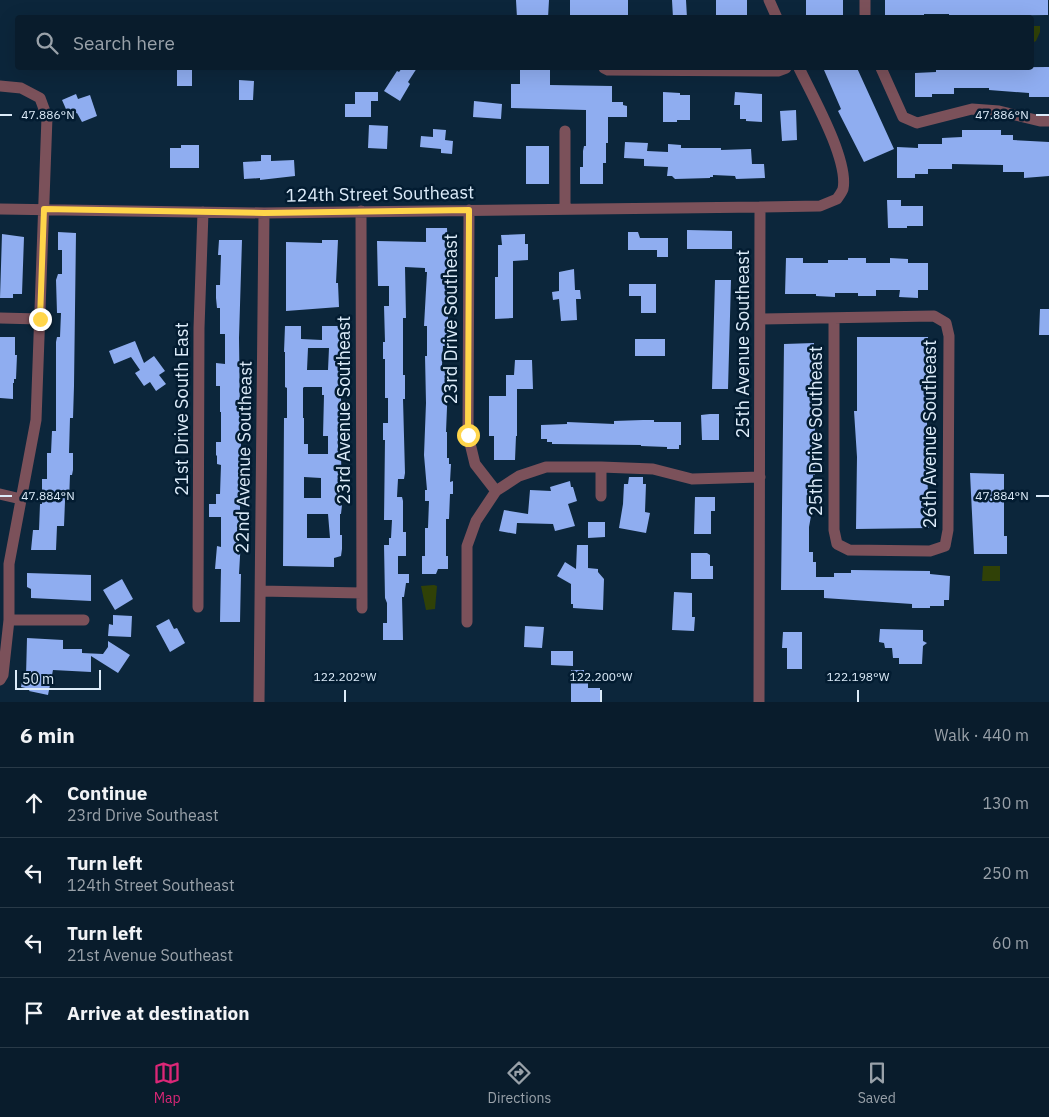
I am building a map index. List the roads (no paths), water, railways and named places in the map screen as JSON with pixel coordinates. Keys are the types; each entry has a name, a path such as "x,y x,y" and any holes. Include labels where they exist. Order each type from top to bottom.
{"street":[{"path":"769,0 776,15"},
{"path":"865,0 865,15"},
{"path":"608,70 781,70"},
{"path":"760,207 820,206 838,199 843,189 843,174 834,142 800,70"},
{"path":"881,70 903,117 917,123 972,109 1049,121"},
{"path":"0,86 21,88 40,98 47,117 36,420 9,564 9,620 3,675 0,680"},
{"path":"565,131 565,208"},
{"name":"124th Street Southeast","path":"0,209 264,213 760,207"},
{"name":"25th Avenue Southeast","path":"759,702 760,207"},
{"name":"23rd Drive Southeast","path":"469,210 468,435 475,464 496,491"},
{"name":"23rd Avenue Southeast","path":"361,211 362,608"},
{"name":"21st Drive South East","path":"198,607 199,328 203,212"},
{"name":"22nd Avenue Southeast","path":"259,702 264,213"},
{"name":"26th Avenue Southeast","path":"834,318 934,316 946,323 950,336 948,530 945,546"},
{"path":"0,318 40,319"},
{"path":"760,319 834,318"},
{"name":"25th Drive Southeast","path":"834,318 834,530 837,544 849,550 930,551 945,546"},
{"path":"467,622 466,546 476,521 496,491 519,476 546,467 601,467 653,469 692,479 760,477"},
{"path":"601,467 601,496"},
{"path":"0,494 21,499"},
{"path":"260,590 362,593"},
{"path":"9,620 84,620"}]}
